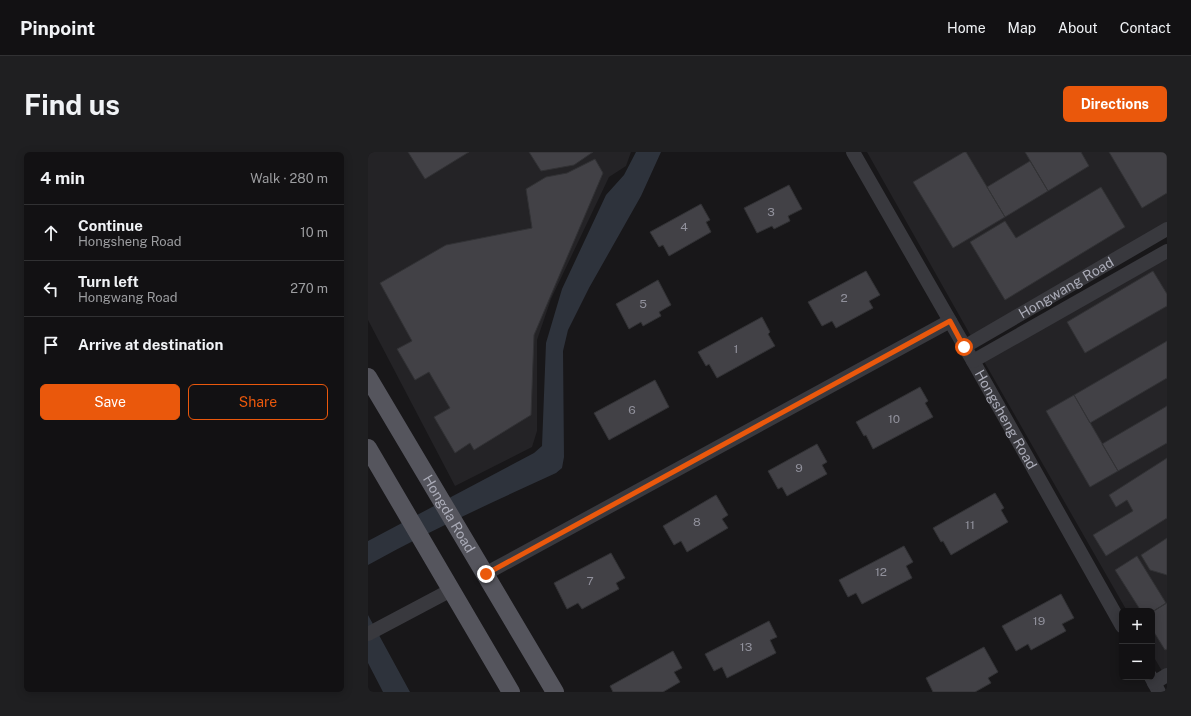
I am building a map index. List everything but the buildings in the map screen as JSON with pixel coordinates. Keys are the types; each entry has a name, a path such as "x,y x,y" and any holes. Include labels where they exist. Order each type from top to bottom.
{"main road":[{"name":"Hongda Road","path":"368,377 555,692"},
{"path":"368,448 511,692"}],"street":[{"name":"Hongsheng Road","path":"853,152 1119,621"},
{"name":"Hongwang Road","path":"964,347 1167,229"},
{"name":"Hongwang Road","path":"973,361 1167,251"},
{"path":"486,574 950,321"},
{"path":"368,634 451,590"},
{"path":"1155,684 1167,675"}],"shaded area":[{"path":"368,152 631,152 626,166 609,177 551,299 537,340 537,431 532,447 455,486 368,320"},
{"path":"636,152 661,152 641,196 589,288 568,330 563,351 564,457 562,468 556,473 391,552 368,565 368,541 534,453 542,446 546,343 562,289 606,195 624,175"},
{"path":"867,152 1167,152 1167,225 972,338"},
{"path":"1167,256 1167,668 1162,671 1155,659 1155,608 1125,608 982,358"},
{"path":"368,615 410,692 383,692 368,663"}],"route":[{"path":"486,574 950,321 964,347"}]}
